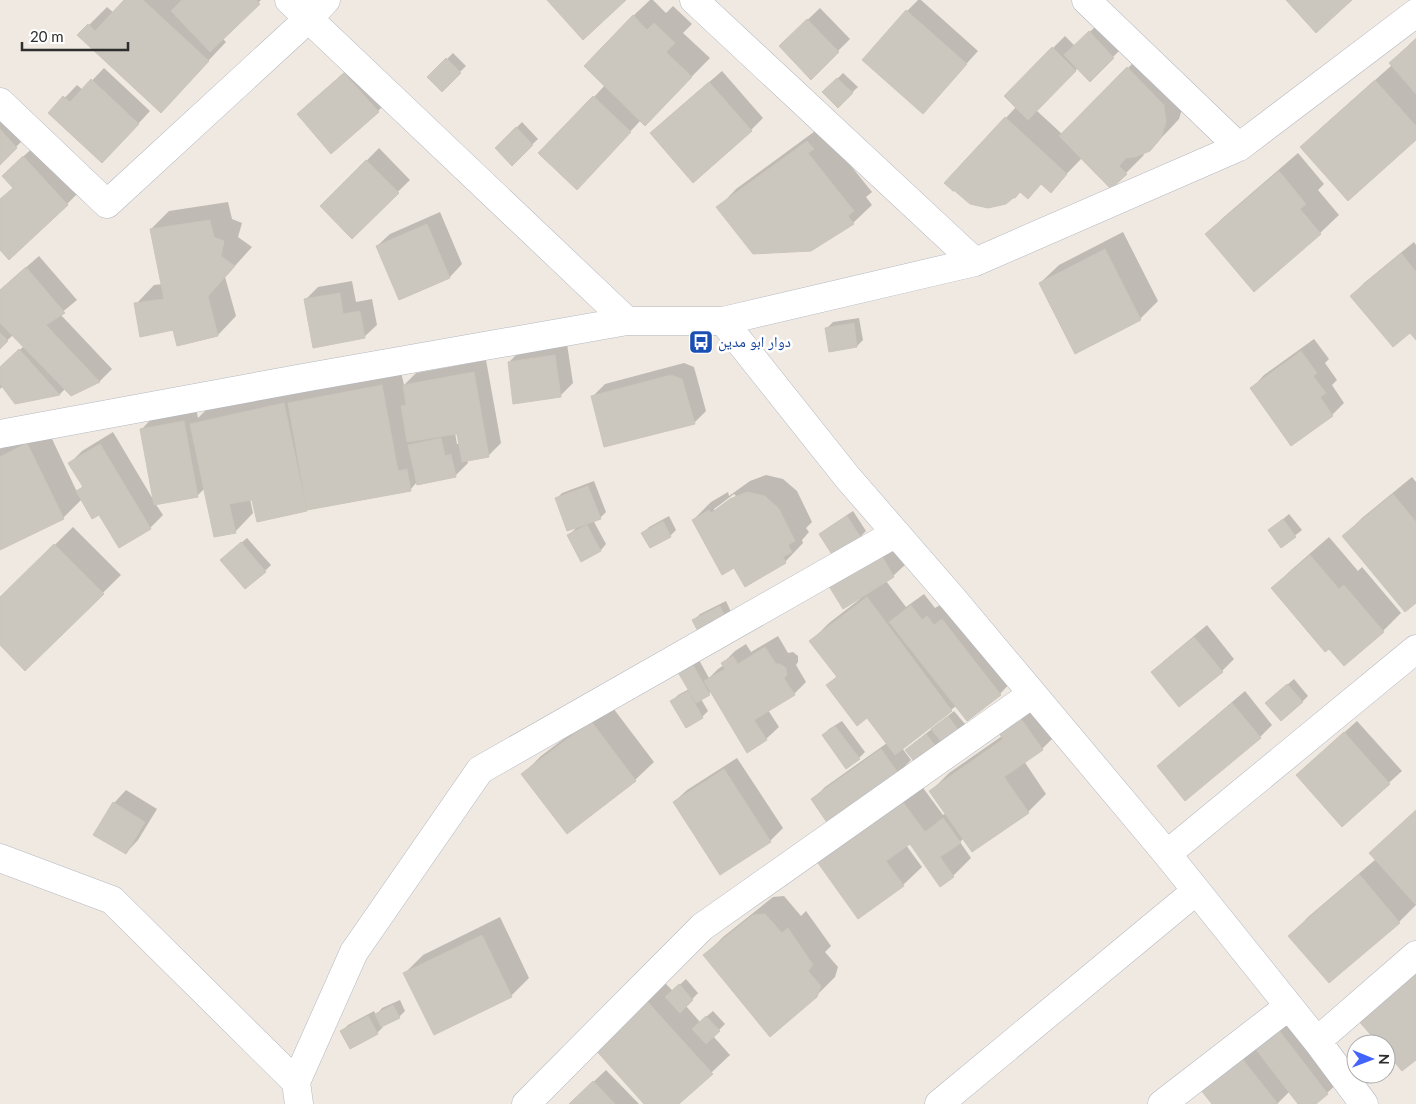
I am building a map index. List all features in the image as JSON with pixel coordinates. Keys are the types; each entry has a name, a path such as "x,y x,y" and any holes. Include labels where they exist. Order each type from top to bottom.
{"street":[{"path":"694,0 975,262"},
{"path":"1086,0 1239,147"},
{"path":"0,102 107,204 308,6 627,320"},
{"path":"0,434 627,320 723,321 975,262 1239,147 1416,13"},
{"path":"723,321 848,478 1167,854 1317,1041 1364,1104"},
{"path":"0,858 112,900 298,1093 354,952 480,770 896,533"},
{"path":"1167,854 1416,649"},
{"path":"526,1104 702,927 1032,694"},
{"path":"939,1104 1196,891"},
{"path":"1317,1041 1416,955"},
{"path":"1162,1104 1289,1006"}],"building":[{"path":"124,0 143,0 209,61 161,113 77,35 88,24 95,31"},
{"path":"182,0 256,0 260,4 210,52 171,11"},
{"path":"547,0 626,0 583,40"},
{"path":"1286,0 1352,0 1316,33"},
{"path":"906,10 967,64 923,114 862,60"},
{"path":"633,15 647,30 654,23 675,43 666,52 692,77 645,126 584,66"},
{"path":"807,19 839,52 811,80 779,46"},
{"path":"1089,31 1114,58 1090,82 1064,55"},
{"path":"1416,39 1416,94 1389,63"},
{"path":"1052,47 1076,71 1028,120 1004,96"},
{"path":"446,58 461,73 442,92 427,77"},
{"path":"1127,67 1164,105 1166,122 1161,138 1150,151 1135,157 1126,158 1119,166 1127,174 1111,189 1059,136"},
{"path":"344,73 379,112 331,154 297,114"},
{"path":"837,78 853,93 838,108 822,92"},
{"path":"91,79 139,124 102,163 48,113 63,96 70,102"},
{"path":"1375,80 1416,126 1416,140 1348,201 1300,147"},
{"path":"709,82 752,131 693,183 650,133"},
{"path":"593,96 631,132 577,190 538,153"},
{"path":"1005,117 1067,174 1051,193 1041,184 1028,199 1020,192 1006,204 988,208 970,204 944,183"},
{"path":"516,127 533,145 512,166 495,148"},
{"path":"0,129 17,148 0,165"},
{"path":"807,141 814,149 808,153 854,211 848,216 854,224 811,251 753,254 716,207"},
{"path":"23,156 68,205 9,260 0,250 0,199 13,188 2,176"},
{"path":"366,160 399,193 352,239 320,206"},
{"path":"1279,171 1306,204 1300,209 1321,234 1254,292 1205,234"},
{"path":"210,220 214,237 224,241 221,256 235,266 208,296 218,336 177,346 173,330 140,337 134,303 164,299 150,229"},
{"path":"427,224 450,278 399,300 376,246"},
{"path":"1105,249 1141,320 1075,354 1039,283"},
{"path":"1401,253 1416,272 1416,340 1410,333 1393,347 1350,296"},
{"path":"26,267 65,313 46,325 100,382 71,396 0,323 0,290"},
{"path":"340,293 343,314 360,311 365,338 313,348 304,299"},
{"path":"854,323 857,347 829,352 825,328"},
{"path":"0,333 8,341 0,349"},
{"path":"19,349 60,395 15,404 0,384 0,367"},
{"path":"1301,351 1317,373 1313,376 1326,393 1320,397 1333,416 1291,446 1250,388"},
{"path":"555,355 561,397 513,404 508,362"},
{"path":"474,372 489,457 462,462 457,434 407,442 401,406 406,405 403,385"},
{"path":"671,375 682,379 695,424 604,447 591,396"},
{"path":"382,385 398,471 407,469 411,491 307,510 288,403"},
{"path":"284,403 307,511 257,522 252,500 229,504 236,533 214,537 190,424"},
{"path":"184,421 198,497 154,505 140,429"},
{"path":"441,438 445,456 451,454 456,477 417,485 408,445"},
{"path":"27,443 64,519 0,550 0,457"},
{"path":"100,444 151,529 119,548 99,515 92,519 76,491 83,487 68,463"},
{"path":"588,486 601,519 567,531 555,498"},
{"path":"747,492 765,496 779,509 795,541 788,545 792,552 783,557 786,563 745,587 734,568 722,575 692,520 709,510 711,513 730,499"},
{"path":"1393,494 1416,522 1416,603 1405,612 1342,536"},
{"path":"847,516 861,538 833,556 819,534"},
{"path":"1283,519 1296,537 1281,548 1268,530"},
{"path":"663,521 671,537 650,548 641,533"},
{"path":"587,525 601,551 581,562 567,535"},
{"path":"241,542 266,572 245,589 220,560"},
{"path":"54,544 104,594 25,671 0,645 0,597"},
{"path":"879,551 894,577 843,609 827,583"},
{"path":"1310,555 1339,589 1344,585 1384,632 1344,666 1329,649 1325,652 1271,588"},
{"path":"867,597 952,711 895,755 867,718 857,726 826,685 837,677 809,641"},
{"path":"911,605 922,620 927,616 934,625 942,619 1001,695 967,721 889,622"},
{"path":"720,606 727,621 700,635 692,620"},
{"path":"1194,637 1223,672 1179,707 1151,672"},
{"path":"765,647 776,664 786,668 787,675 784,678 795,695 754,720 767,740 747,753 704,681 725,669 721,663 733,656 738,664"},
{"path":"693,665 710,695 696,703 679,674"},
{"path":"1287,684 1303,702 1281,721 1265,703"},
{"path":"688,691 703,718 686,728 670,701"},
{"path":"1232,703 1261,738 1185,801 1157,766"},
{"path":"1017,713 1043,750 1004,777 1029,813 972,852 929,791 1003,739 996,729"},
{"path":"948,716 959,731 943,744 931,729"},
{"path":"591,721 636,781 567,834 521,774"},
{"path":"835,726 860,759 846,769 822,735"},
{"path":"1344,732 1390,784 1342,827 1296,775"},
{"path":"926,734 937,748 917,765 905,750"},
{"path":"881,749 899,774 828,824 811,799"},
{"path":"724,769 771,842 720,875 673,802"},
{"path":"113,802 145,822 126,854 93,835"},
{"path":"903,802 925,832 943,818 961,843 940,857 954,877 940,887 910,844 886,861 904,886 858,919 818,863"},
{"path":"1416,810 1416,902 1414,903 1369,853"},
{"path":"1359,874 1400,923 1329,983 1288,936"},
{"path":"765,914 782,933 788,928 813,965 808,971 821,986 817,997 770,1037 703,955 753,915"},
{"path":"482,935 512,997 434,1035 403,973"},
{"path":"1416,967 1416,1060 1402,1071 1396,1064 1396,1034 1370,1034 1356,1018"},
{"path":"679,984 693,1000 680,1013 665,997"},
{"path":"645,999 713,1074 679,1104 644,1104 593,1047"},
{"path":"393,1005 400,1018 381,1027 375,1014"},
{"path":"368,1016 378,1034 350,1049 340,1031"},
{"path":"706,1016 720,1031 706,1044 692,1029"},
{"path":"1278,1029 1328,1094 1316,1104 1298,1104 1254,1047"},
{"path":"1240,1056 1278,1104 1212,1104 1200,1089"},
{"path":"593,1081 615,1104 569,1104"}],"place":[{"name":"دوار ابو مدين","path":"701,342"}]}
